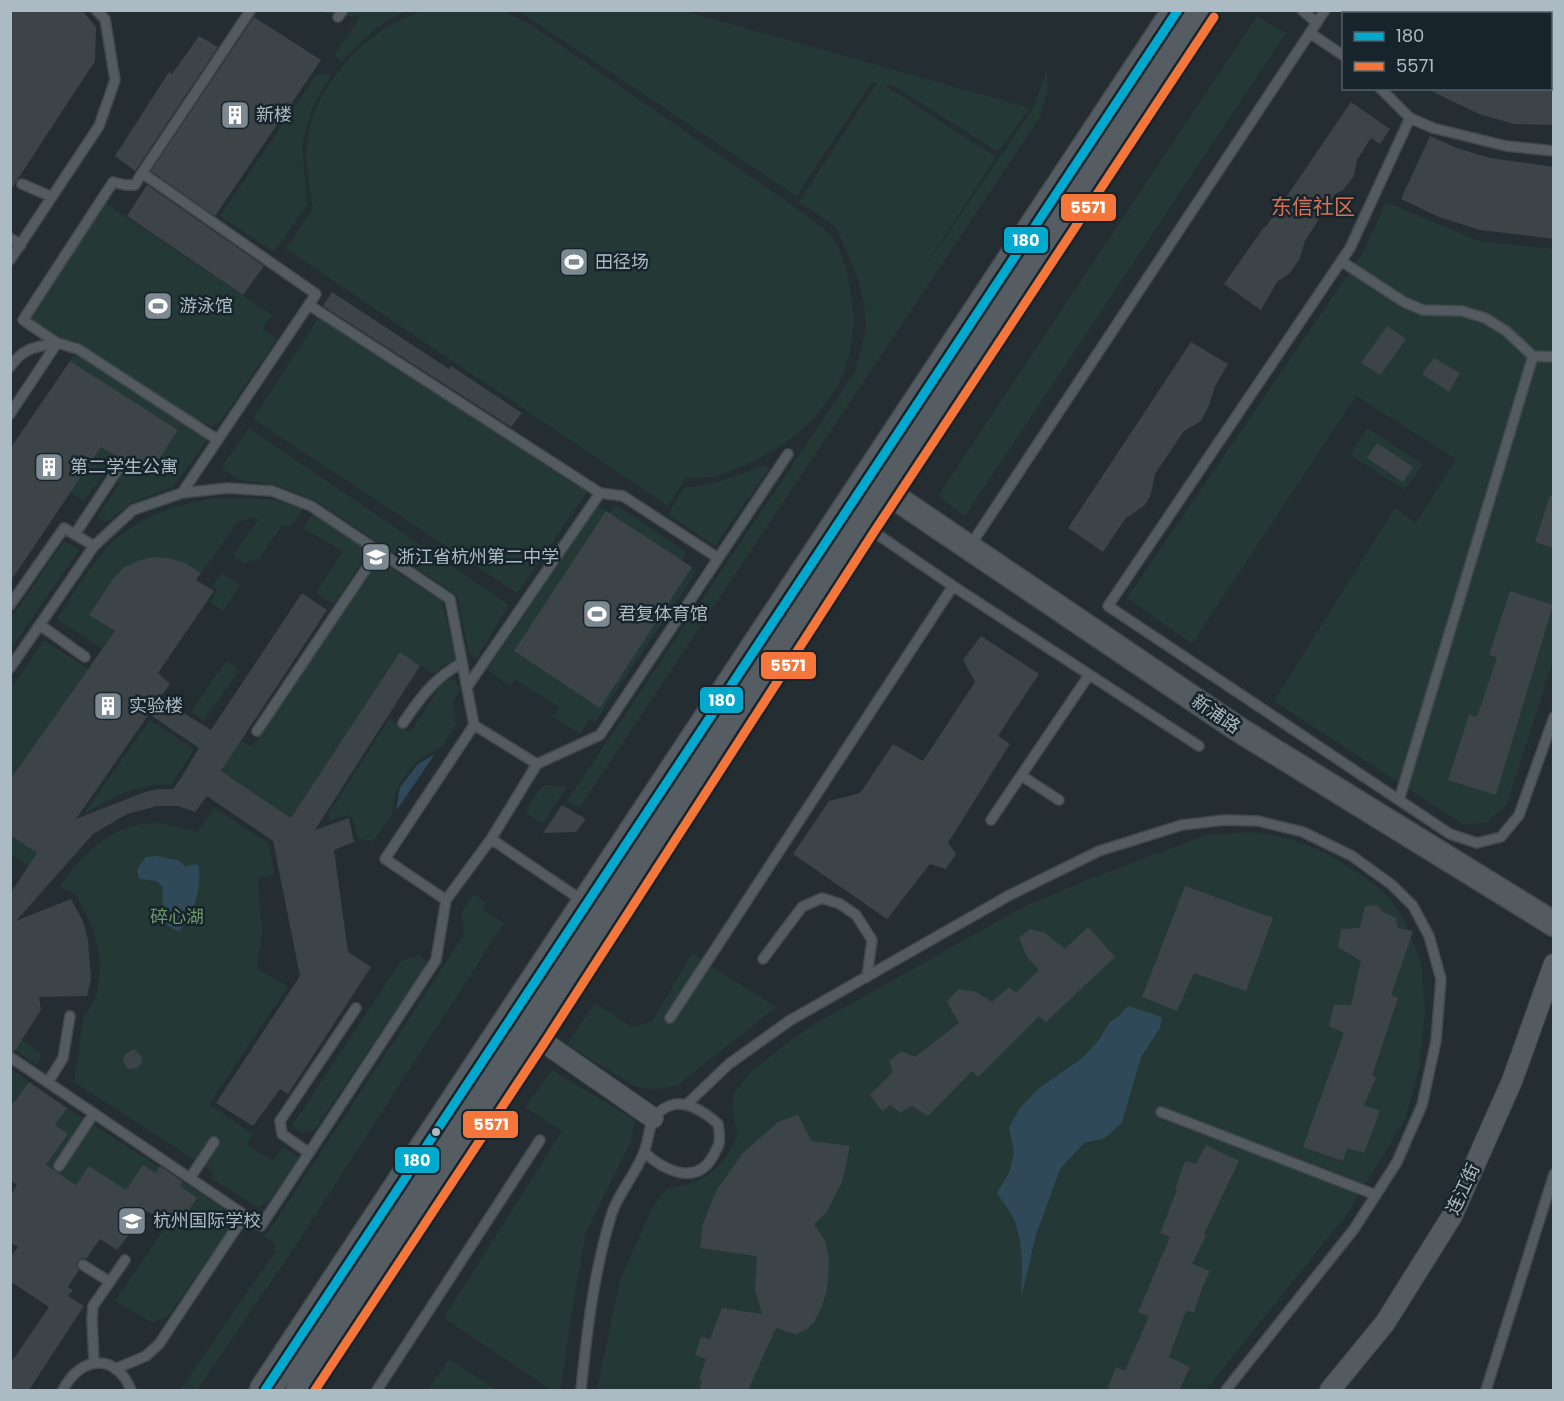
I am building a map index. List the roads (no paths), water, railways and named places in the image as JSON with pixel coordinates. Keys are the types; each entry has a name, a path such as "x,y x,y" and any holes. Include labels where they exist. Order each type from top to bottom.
{"main road":[{"path":"265,1390 588,904 867,476 1178,10"},
{"path":"301,1390 534,1036 864,525 1204,10"}],"street":[{"name":"新浦路","path":"887,492 1238,729 1554,924"},
{"name":"连江街","path":"1330,1390 1385,1323 1452,1215 1512,1081 1554,964"},
{"path":"534,1036 653,1118"}],"lane":[{"path":"10,260 99,126 115,80 105,20 96,10"},
{"path":"1302,10 1317,24"},
{"path":"969,546 1325,10"},
{"path":"218,440 78,349 57,343 23,320 113,182 135,185 250,11"},
{"path":"1310,33 1342,55"},
{"path":"1382,90 1410,118 1433,128 1506,146 1554,151"},
{"path":"1410,118 1350,248 1108,606 1450,834 1477,843 1501,837 1519,815 1554,717"},
{"path":"142,173 316,294 182,493"},
{"path":"22,184 52,197"},
{"path":"10,238 21,245"},
{"path":"1341,261 1404,302 1423,310 1462,310 1485,318 1506,331 1533,356 1554,357"},
{"path":"309,304 600,493 623,496 718,558"},
{"path":"10,367 19,355 33,347 57,343"},
{"path":"10,414 57,343"},
{"path":"1399,800 1533,356"},
{"path":"10,1056 261,1226 436,960 446,900 490,839 537,764 600,735 788,454"},
{"path":"75,534 120,465"},
{"path":"11,665 94,546 134,510 182,493 228,488 272,491 311,506 450,599 474,724 385,859 446,900"},
{"path":"467,687 600,493"},
{"path":"864,525 953,586 1199,746"},
{"path":"10,605 64,528 94,546"},
{"path":"256,731 378,550"},
{"path":"670,1018 953,586"},
{"path":"40,625 85,657"},
{"path":"404,723 434,681 462,663"},
{"path":"991,820 1089,675"},
{"path":"474,724 537,764"},
{"path":"1022,776 1059,800"},
{"path":"686,1105 729,1064 789,1021 1008,896 1099,851 1182,825 1225,819 1258,821 1303,832 1352,856 1392,885 1413,906 1429,936 1441,979 1436,1041 1422,1105 1397,1162 1354,1228 1226,1390"},
{"path":"490,839 588,904"},
{"path":"763,959 802,907 822,898 840,904 856,915 872,940 867,977"},
{"path":"309,1153 282,1134 280,1121 356,1008"},
{"path":"48,1082 63,1059 70,1016"},
{"path":"581,1390 597,1276 613,1211 644,1152 648,1128 653,1118 670,1106 686,1105 706,1114 718,1124 719,1144 709,1164 693,1173 672,1171 656,1163 644,1152"},
{"path":"1161,1112 1376,1195"},
{"path":"59,1166 94,1113"},
{"path":"377,1390 540,1140"},
{"path":"190,1178 214,1142"},
{"path":"1486,1390 1554,1174"},
{"path":"116,1369 146,1356 159,1344 245,1215"},
{"path":"94,1362 93,1306 124,1260"},
{"path":"83,1265 110,1282"},
{"path":"63,1390 79,1369 94,1362 116,1369 132,1390"}],"water":[{"path":"435,754 396,811 400,787 418,764"},
{"path":"156,856 178,860 186,867 195,864 199,866 196,900 185,924 179,931 171,928 163,919 162,886 156,881 140,879 138,876 138,867 146,857"},
{"path":"1128,1006 1162,1017 1160,1028 1141,1057 1122,1122 1105,1138 1084,1143 1060,1169 1036,1235 1021,1298 1022,1260 1018,1231 997,1193 1009,1173 1014,1153 1009,1127 1021,1107 1038,1089 1081,1059 1098,1041 1110,1022"}],"place":[{"name":"新楼","path":"235,115"},
{"name":"田径场","path":"574,262"},
{"name":"游泳馆","path":"158,306"},
{"name":"第二学生公寓","path":"49,467"},
{"name":"浙江省杭州第二中学","path":"376,557"},
{"name":"君复体育馆","path":"597,614"},
{"name":"实验楼","path":"108,706"},
{"name":"杭州国际学校","path":"132,1221"}],"district":[{"name":"东信社区","path":"1313,207"}],"park label":[{"name":"碎心湖","path":"177,917"}]}
